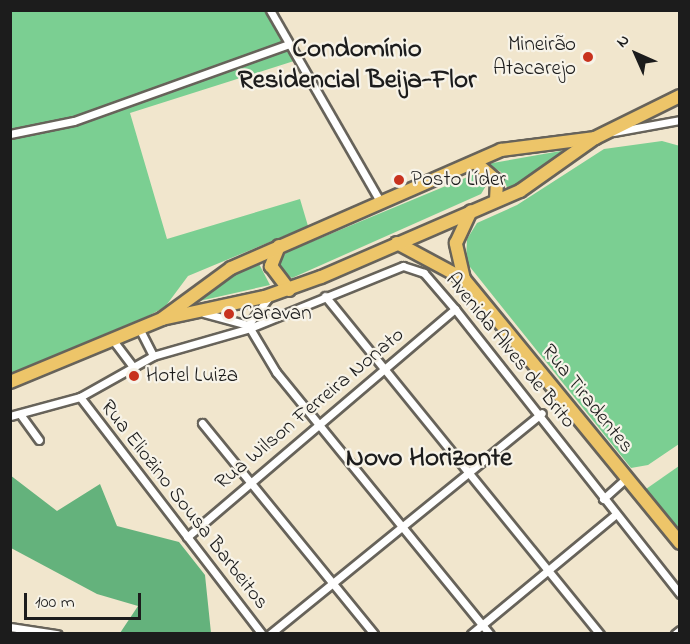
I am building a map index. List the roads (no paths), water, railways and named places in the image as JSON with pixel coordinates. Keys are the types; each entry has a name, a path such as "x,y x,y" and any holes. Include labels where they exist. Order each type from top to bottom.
{"main road":[{"path":"10,382 162,319 200,313 289,290 496,200 553,172 600,135 680,96"},
{"path":"162,319 231,268 279,246 383,205 516,146 600,135"},
{"path":"476,163 497,181 496,200"},
{"name":"Rua Tiradentes","path":"464,279 456,243 471,211"},
{"name":"Rua Tiradentes","path":"397,243 464,279 680,543"},
{"path":"279,246 271,266 289,290"}],"street":[{"path":"270,10 383,205"},
{"path":"10,134 74,121 289,44"},
{"path":"600,135 680,120"},
{"name":"Avenida Alves de Brito","path":"10,416 80,397 153,356 249,327 403,266 424,273 542,412 615,515 680,594"},
{"path":"249,327 271,295"},
{"path":"325,296 600,633"},
{"name":"Rua Wilson Ferreira Nonato","path":"187,537 318,422 455,309"},
{"path":"200,313 249,327 318,422 490,633"},
{"path":"139,328 153,356"},
{"path":"112,339 133,366"},
{"name":"Rua Eliozino Sousa Barbeitos","path":"80,397 262,633"},
{"path":"270,633 400,523 542,412"},
{"path":"20,414 39,440"},
{"path":"202,423 374,633"},
{"path":"603,499 626,478"},
{"path":"471,633 615,515"},
{"path":"10,627 57,633"},
{"path":"675,633 680,630"}],"place":[{"name":"Mineirão Atacarejo","path":"588,57"},
{"name":"Posto Líder","path":"399,180"},
{"name":"Caravan","path":"229,314"},
{"name":"Hotel Luiza","path":"134,376"}],"district":[{"name":"Condomínio Residencial Beija-Flor","path":"357,64"},
{"name":"Novo Horizonte","path":"429,459"}]}
